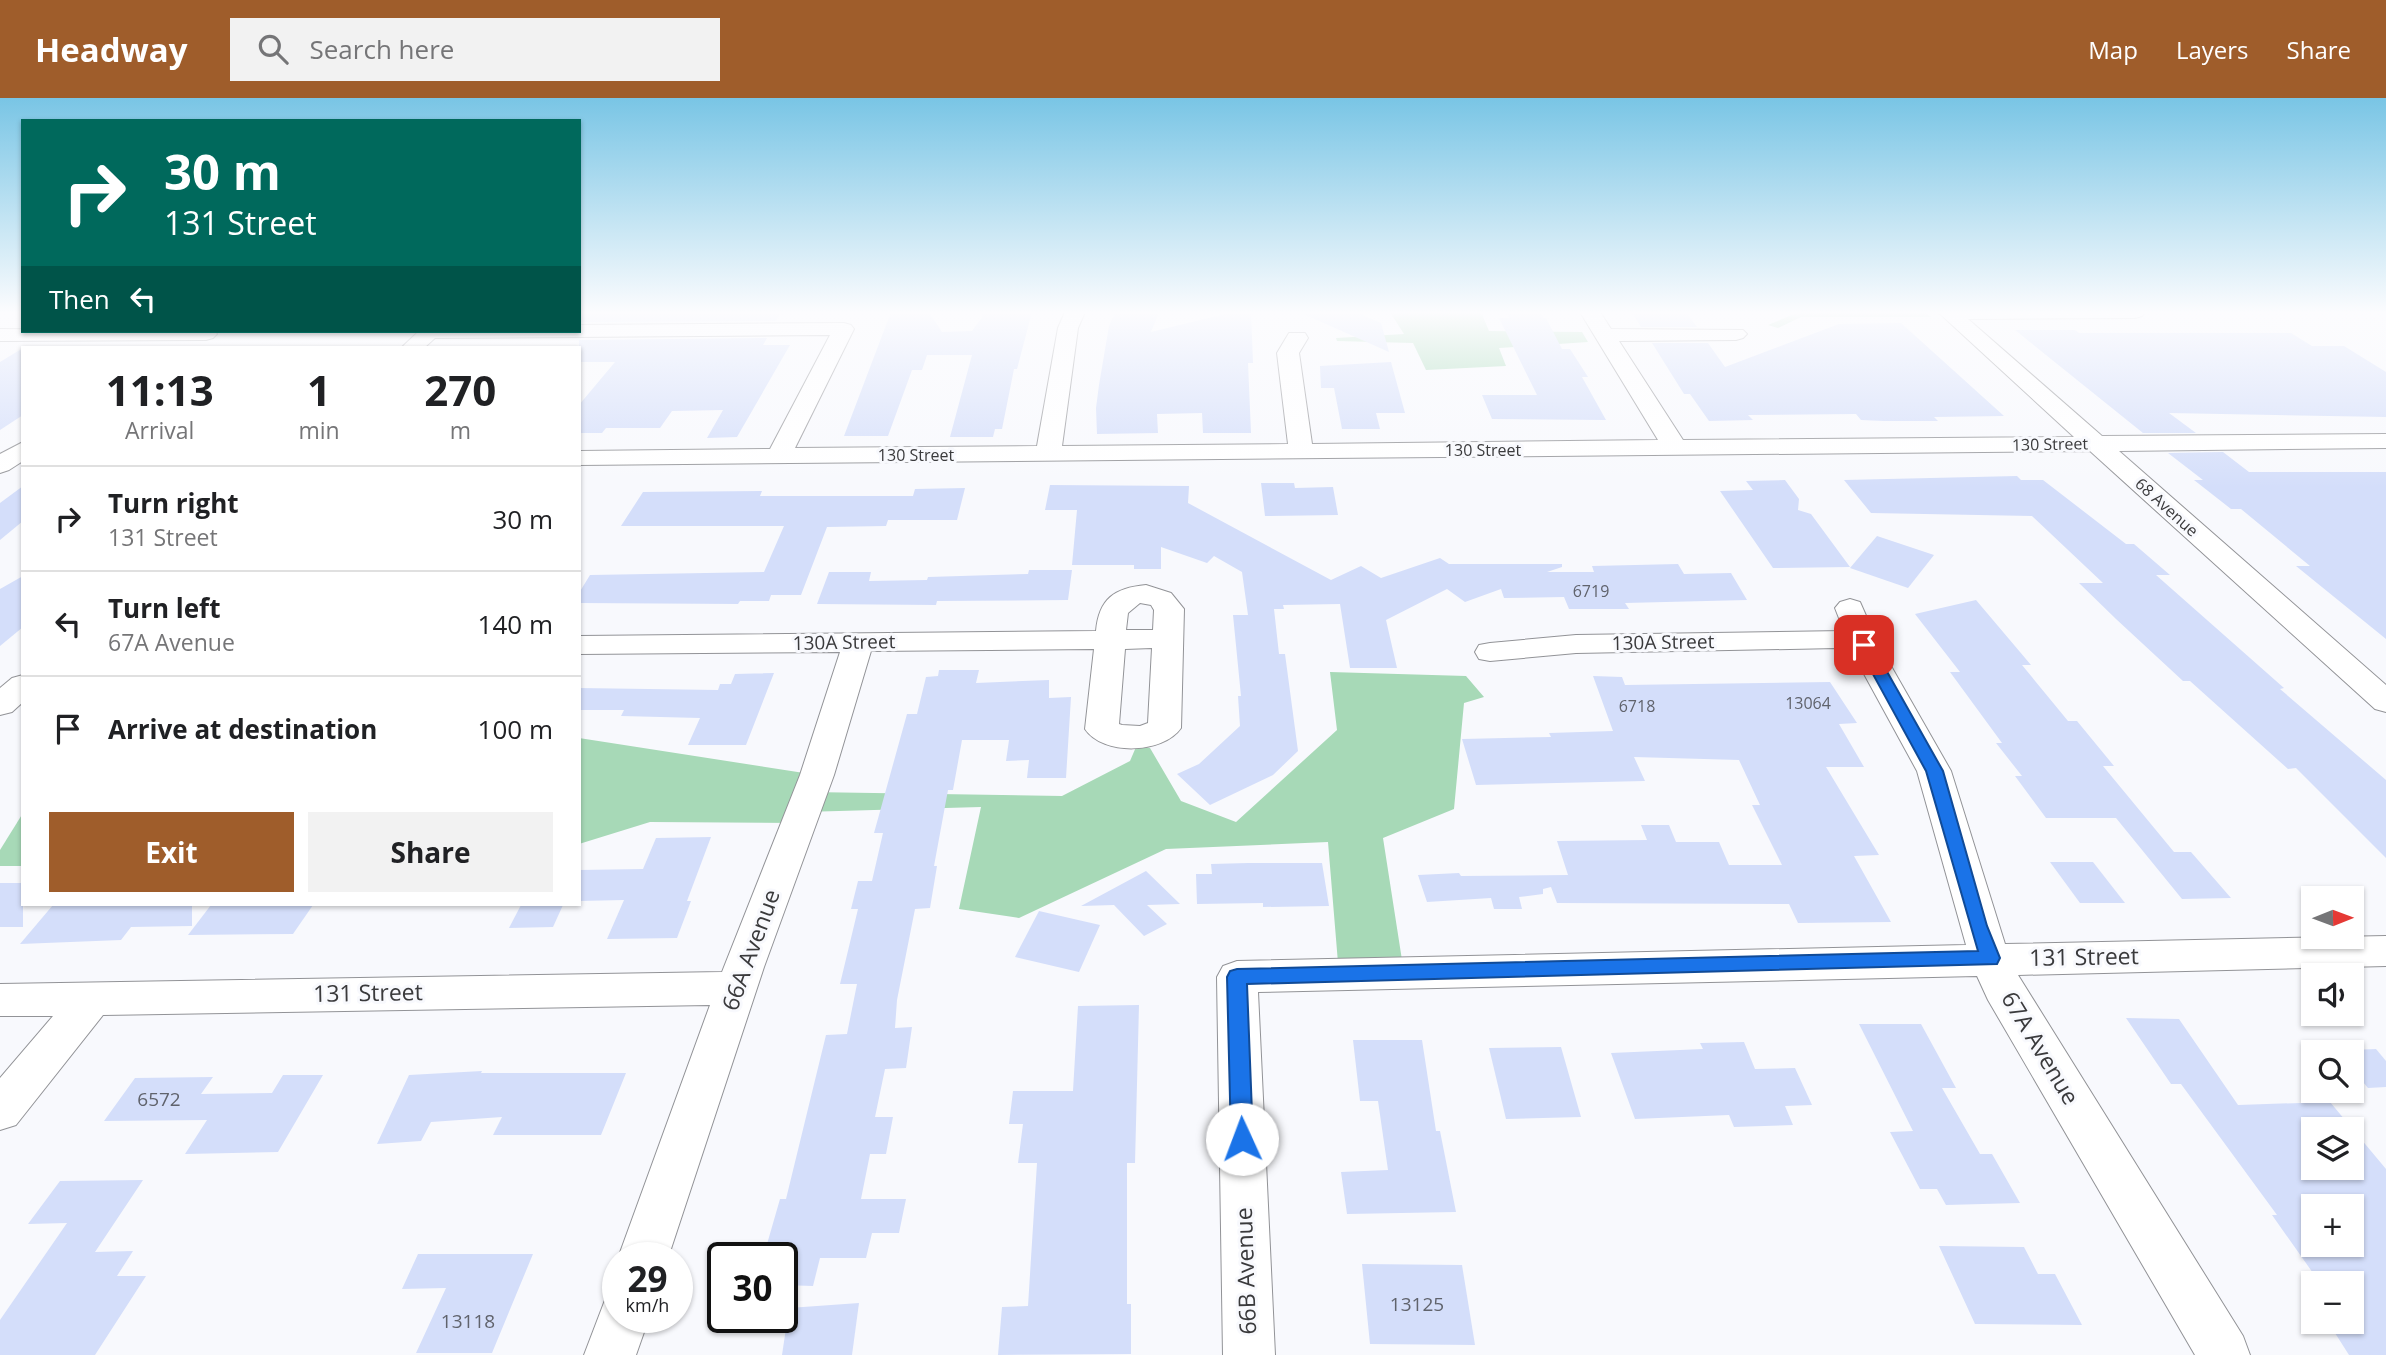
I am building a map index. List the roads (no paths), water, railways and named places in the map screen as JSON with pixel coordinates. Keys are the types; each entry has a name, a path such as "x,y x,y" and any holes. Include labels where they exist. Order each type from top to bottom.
{"street":[{"path":"779,456 823,371"},
{"path":"1048,454 1061,371"},
{"path":"1290,371 1301,451"},
{"path":"1627,371 1676,449"},
{"name":"68 Avenue","path":"2014,371 2386,702"},
{"name":"130 Street","path":"581,458 2386,441"},
{"path":"6,464 21,451"},
{"path":"1146,594 1161,599 1169,609 1164,729 1154,734 1127,738 1102,729 1110,640 1113,610 1132,595 1146,594"},
{"name":"130A Street","path":"1490,652 1576,644 1851,631"},
{"name":"67A Avenue","path":"1851,631 1934,771 1978,926 2003,989 2224,1355"},
{"name":"130A Street","path":"581,645 1167,639"},
{"name":"66A Avenue","path":"649,1242 737,988 817,775 858,642"},
{"path":"0,705 21,687"},
{"name":"131 Street","path":"1237,977 2386,951"},
{"name":"66B Avenue","path":"1237,977 1249,1355"},
{"name":"131 Street","path":"0,1000 737,988"},
{"path":"0,1111 93,997"},
{"path":"610,1355 618,1333"}]}
